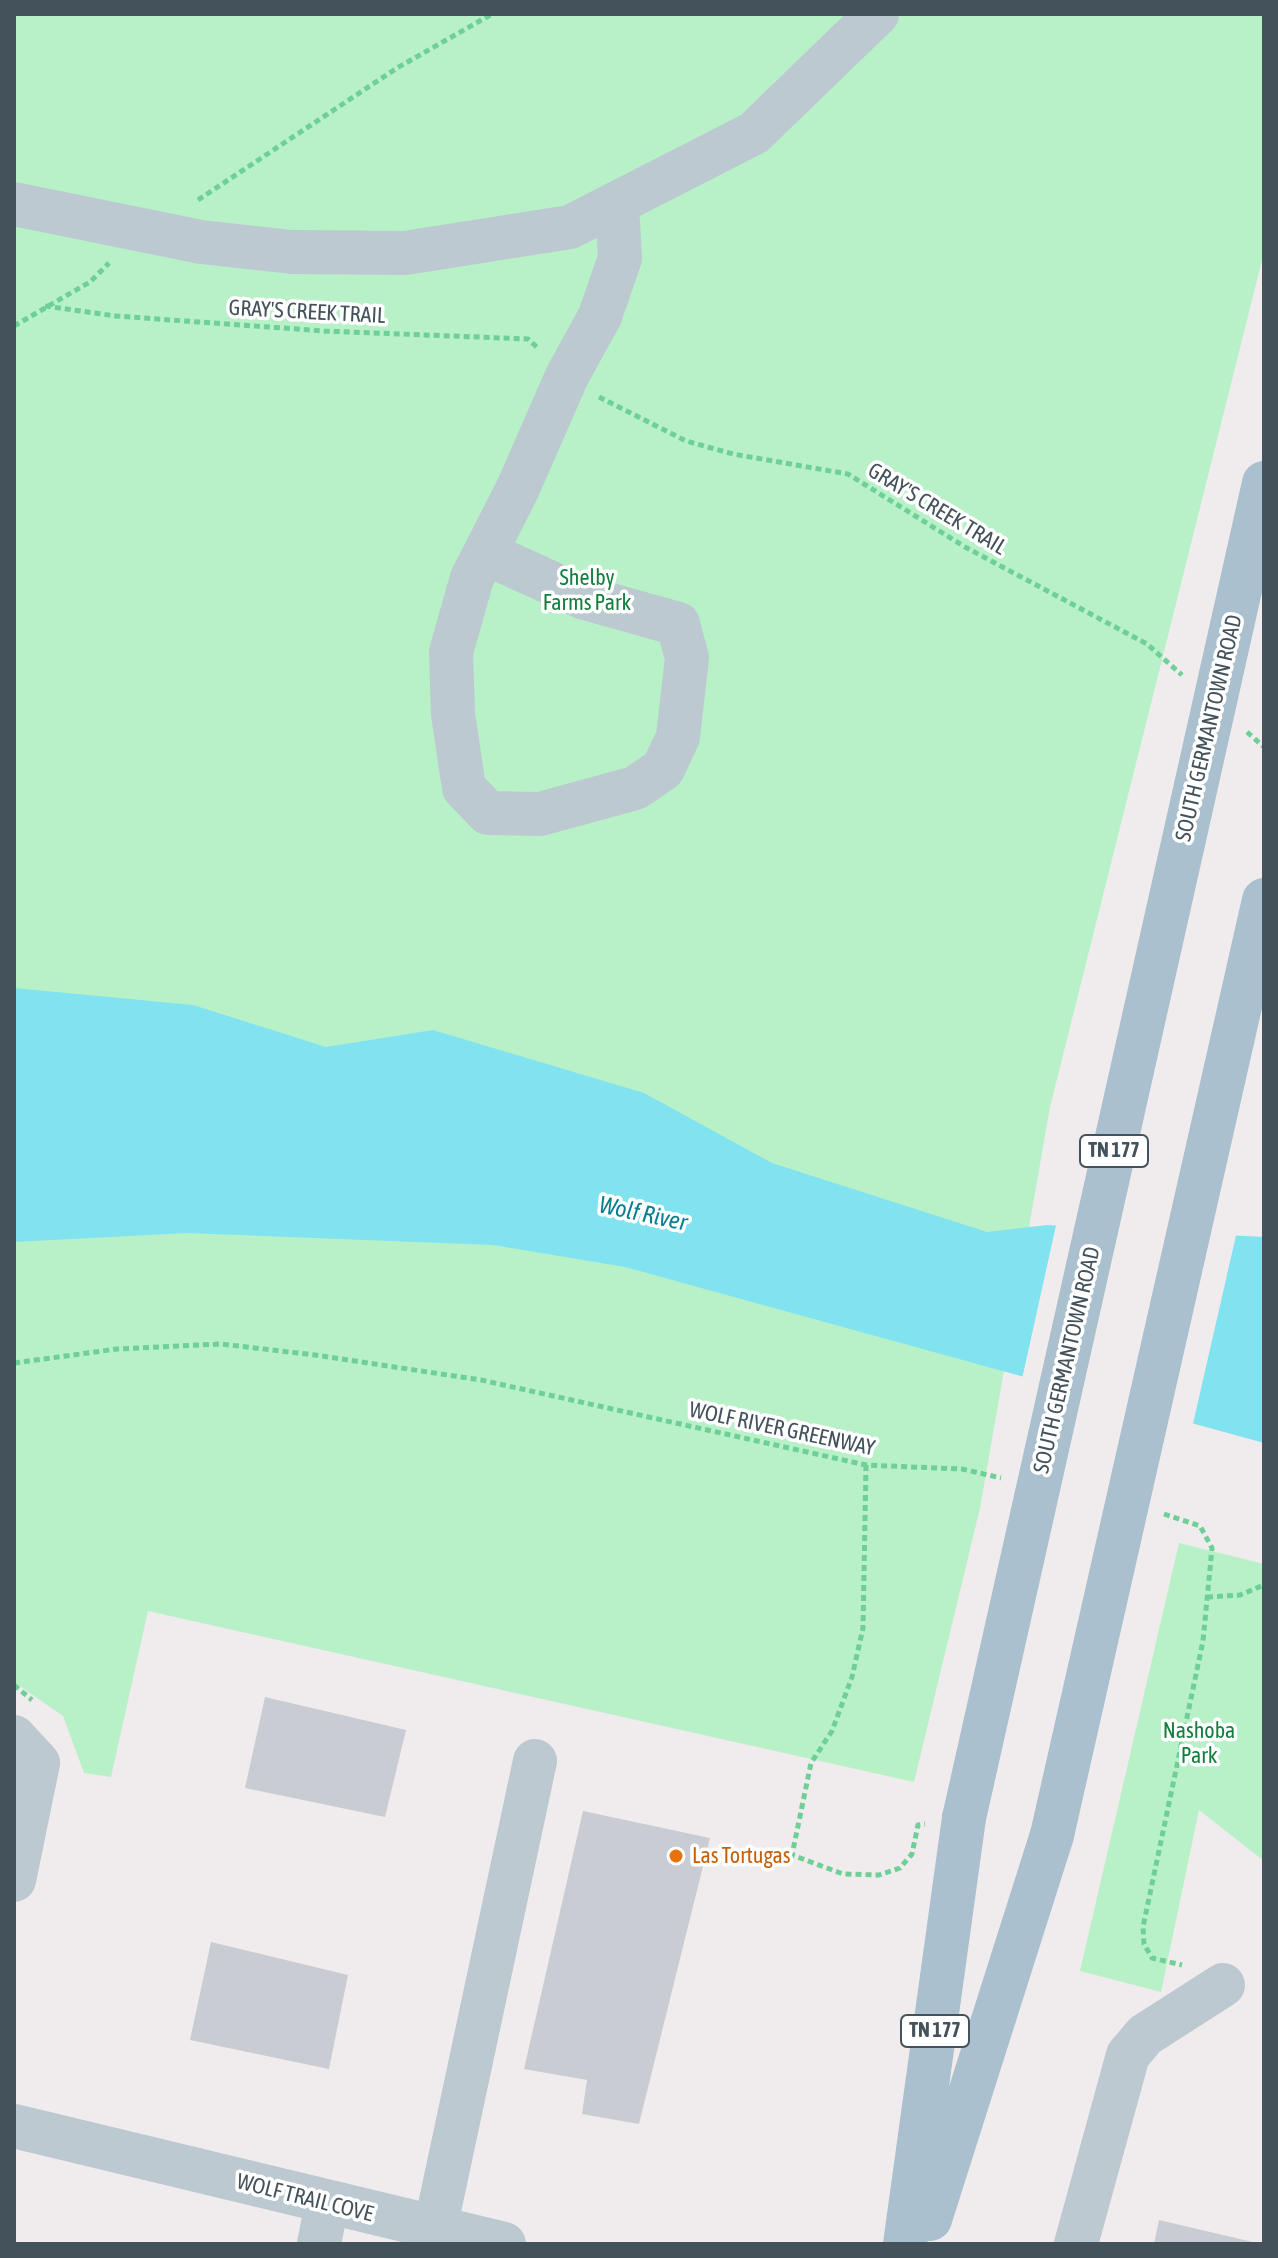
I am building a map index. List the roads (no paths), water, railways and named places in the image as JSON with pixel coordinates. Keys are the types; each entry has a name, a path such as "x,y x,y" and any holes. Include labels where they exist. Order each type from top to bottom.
{"main road":[{"name":"SOUTH GERMANTOWN ROAD","path":"905,2244 964,1818 1264,483"},
{"name":"TN 177","path":"922,2244 1052,1835 1264,900"}],"street":[{"path":"14,204 149,232 292,252 405,253 570,227 754,133 877,14"},
{"path":"485,553 582,597 678,624 687,658 678,737 663,769 635,788 540,814 488,813 464,788 453,714 451,652 472,578 518,488 567,376 600,316 620,258 617,204"},
{"path":"14,1737 38,1763 14,1880"},
{"path":"435,2229 535,1761"},
{"path":"1076,2244 1128,2055 1145,2035 1209,1976"},
{"name":"WOLF TRAIL COVE","path":"14,2126 106,2150 323,2223 435,2229 504,2244"}],"water":[{"name":"Wolf River","path":"14,988 193,1005 326,1047 433,1030 644,1093 772,1163 987,1232 1047,1225 1264,1237 1264,1443 625,1267 493,1245 187,1233 14,1242"}],"place":[{"name":"Las Tortugas","path":"676,1856"}],"park label":[{"name":"Shelby Farms Park","path":"587,590"},
{"name":"Nashoba Park","path":"1199,1744"}]}
